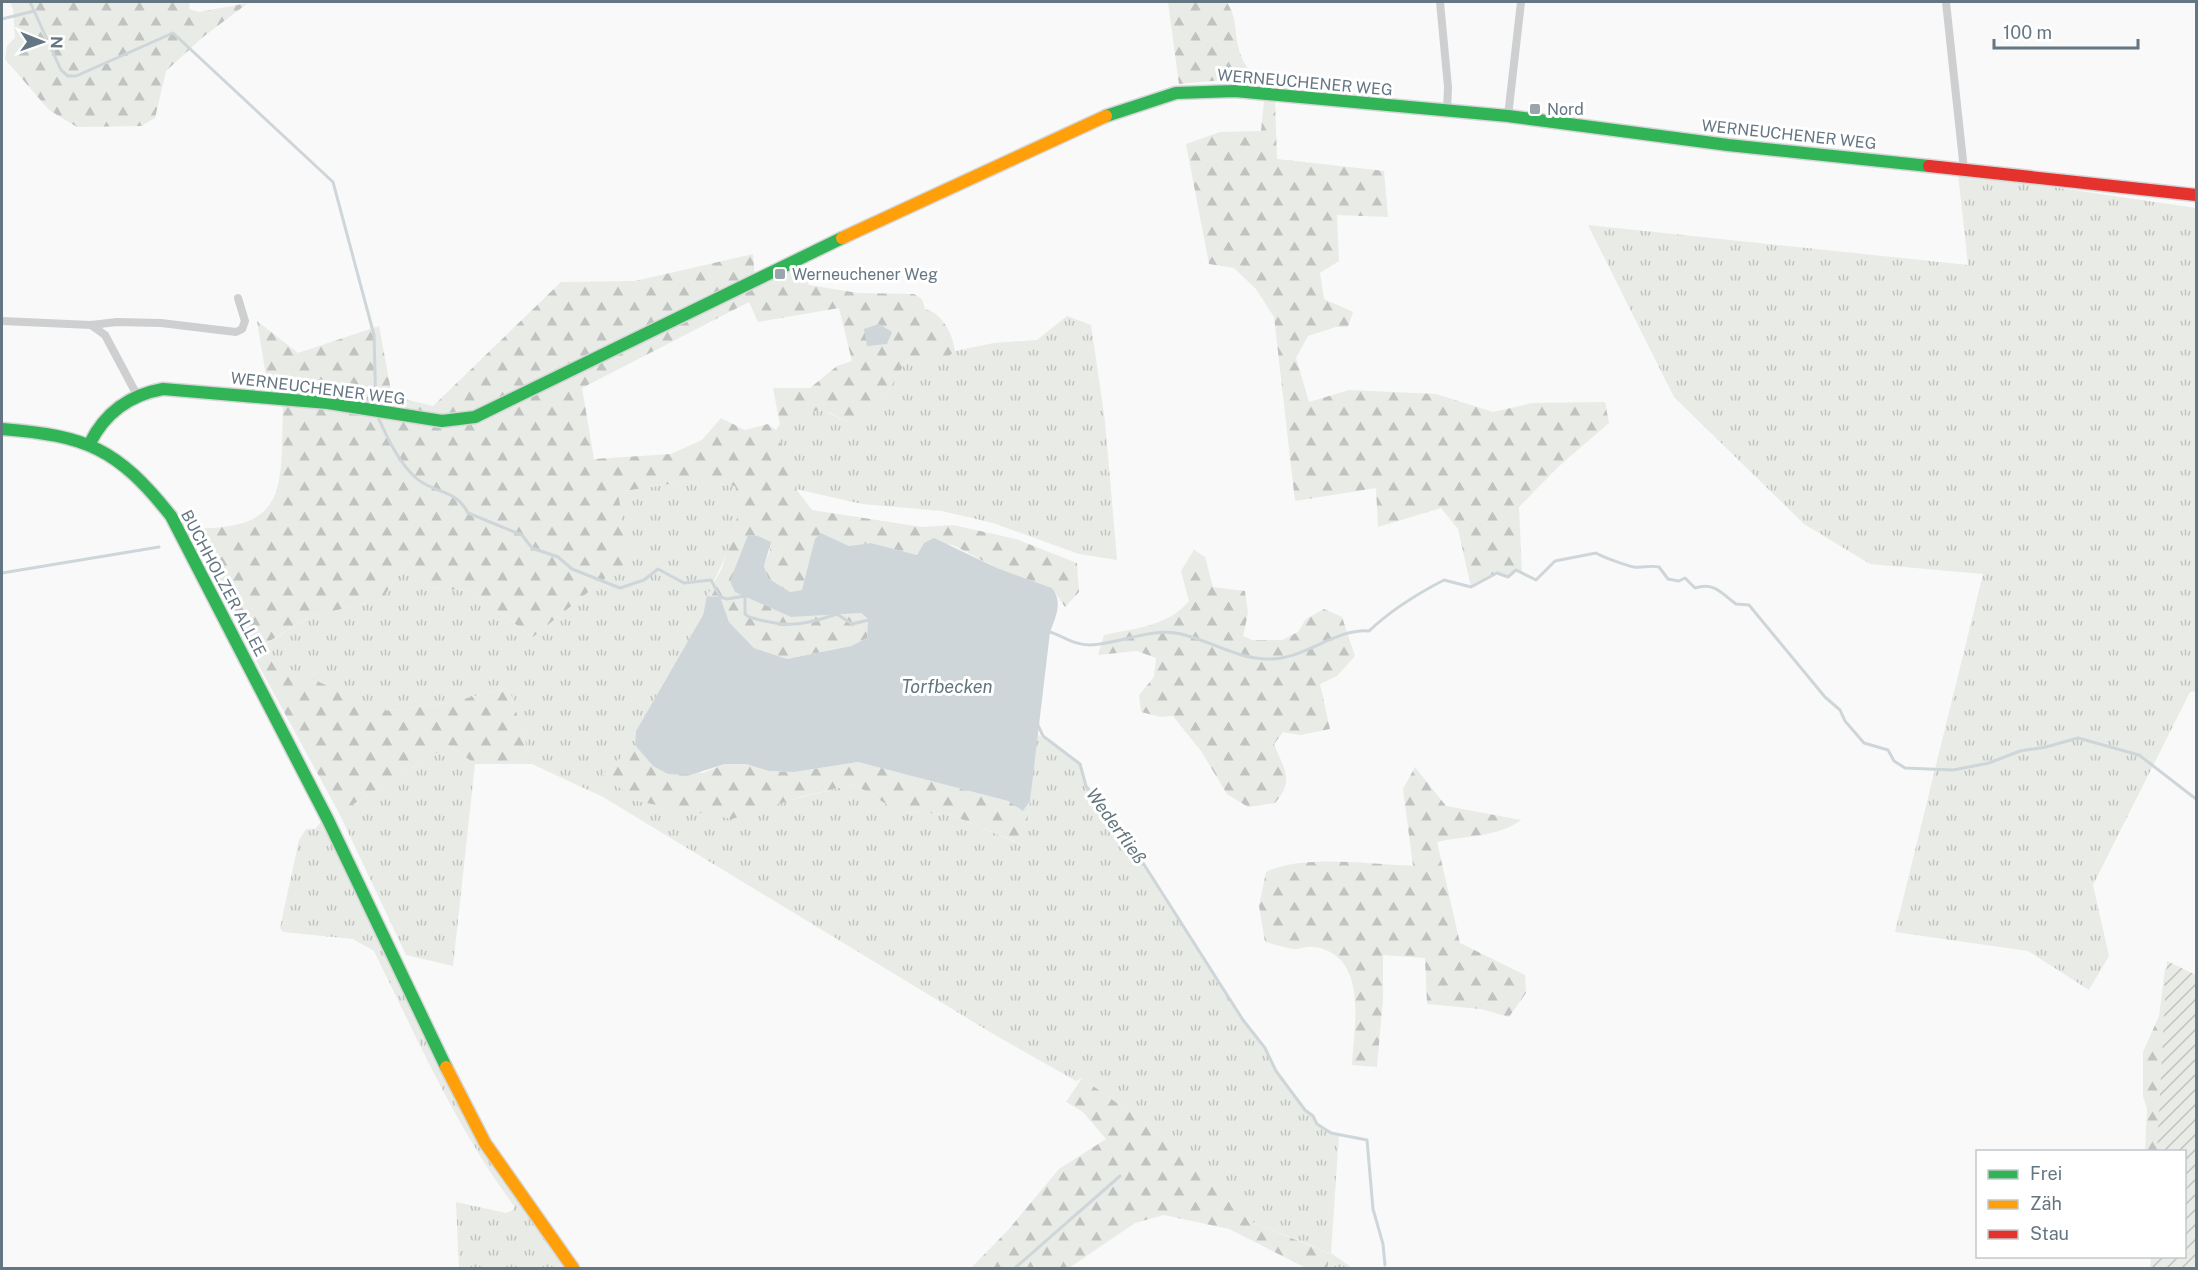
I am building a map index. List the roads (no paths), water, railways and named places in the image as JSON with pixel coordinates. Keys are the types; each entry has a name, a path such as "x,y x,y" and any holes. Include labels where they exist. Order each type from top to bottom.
{"street":[{"path":"1440,2 1448,87 1447,111"},
{"path":"1508,116 1521,2"},
{"path":"1946,2 1964,170"},
{"name":"WERNEUCHENER WEG","path":"90,443 95,430 104,420 137,395 148,391 181,390 365,408 442,421 475,417 737,287 1064,134 1125,108 1166,95 1203,91 1235,91 1508,116 1728,145 2196,195"},
{"path":"2,321 91,325 161,323 236,332 242,329 245,321 238,298"},
{"path":"91,325 105,335 137,395"},
{"name":"BUCHHOLZER ALLEE","path":"2,429 63,434 90,443 108,453 141,479 171,516 307,778 465,1107 486,1143 573,1269"}],"water":[{"path":"879,324 892,332 887,344 867,346 864,329"},
{"name":"Torfbecken","path":"821,533 849,546 871,543 917,555 924,543 934,538 997,568 1052,588 1058,604 1050,632 1030,801 1023,811 1008,801 858,762 794,772 769,771 746,764 725,764 690,775 668,774 653,766 635,745 636,731 703,615 707,596 720,597 729,622 754,648 787,659 851,646 867,638 868,619 861,613 791,617 735,592 730,581 748,535 758,536 771,542 764,566 768,578 790,592 802,590 815,539"}],"waterway":[{"path":"30,2 61,70 68,76 76,76 173,33 333,182 374,335 376,409"},
{"path":"2,19 34,11"},
{"path":"377,415 398,457 416,478 457,499 468,513 522,535 532,548 558,557 572,569 620,588 644,580 658,569 684,583 711,580 720,597 727,599 745,596 745,614 773,623 803,623 837,614 852,624 873,619"},
{"path":"2,573 159,547"},
{"path":"1047,631 1078,643 1090,645 1170,632 1192,637 1246,656 1282,658 1344,634 1369,631 1405,602 1444,580 1471,587 1497,573 1508,577 1516,570 1536,580 1555,561 1596,553 1634,567 1659,567 1668,579 1679,581 1685,578 1695,588 1708,586 1736,604 1749,605 1825,697 1840,710 1845,721 1864,743 1888,750 1894,761 1905,768 1953,770 1989,763 2020,751 2078,738 2139,755 2196,799"},
{"name":"Wederfließ","path":"1036,721 1043,736 1080,764 1086,786 1131,844 1243,1020 1265,1048 1276,1071 1305,1110 1313,1116 1317,1124 1331,1133 1367,1140 1373,1209 1383,1244 1385,1265"},
{"path":"1015,1268 1120,1176"}],"place":[{"name":"Nord","path":"1535,109"},
{"name":"Werneuchener Weg","path":"780,274"}]}
